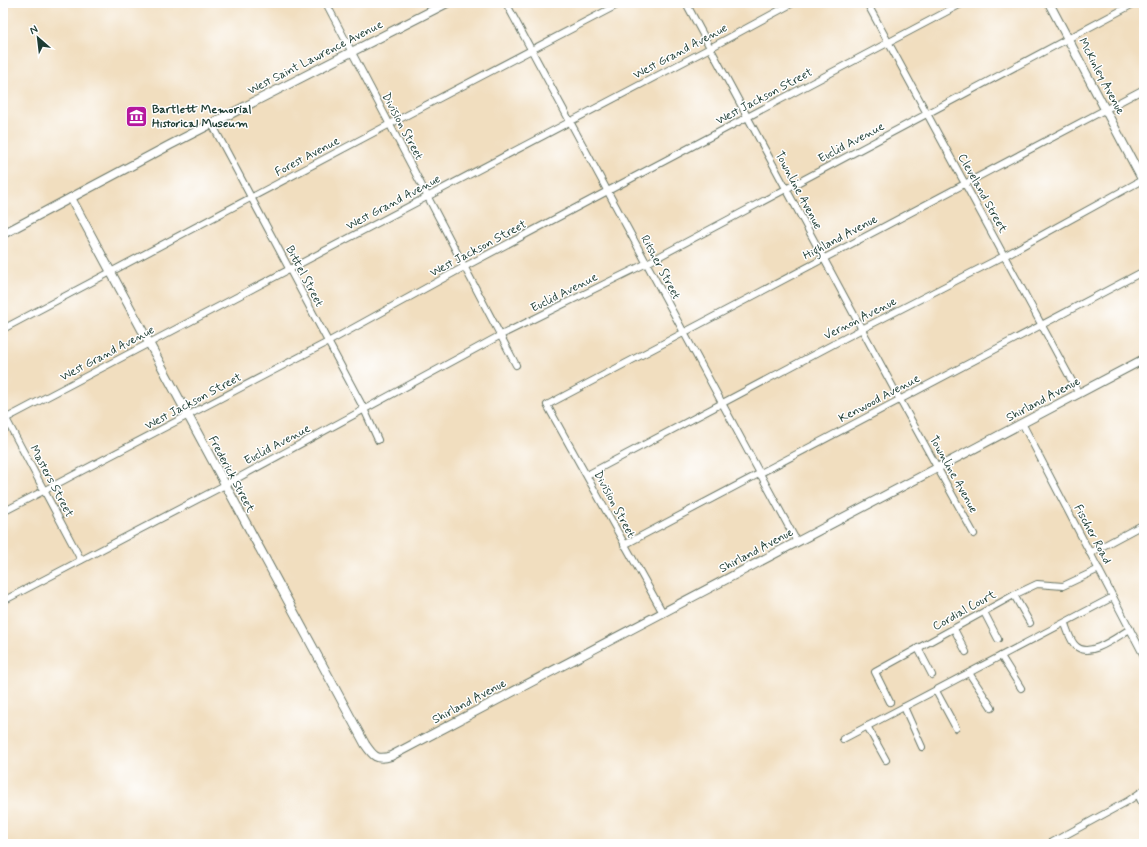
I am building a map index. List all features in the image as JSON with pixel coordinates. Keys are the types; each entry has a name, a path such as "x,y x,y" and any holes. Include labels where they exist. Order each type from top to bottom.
{"street":[{"name":"Division Street","path":"326,3 516,365"},
{"name":"West Saint Lawrence Avenue","path":"3,234 352,51 447,3"},
{"name":"Ritsher Street","path":"506,3 607,192 647,262 796,542"},
{"name":"Forest Avenue","path":"3,329 621,3"},
{"name":"Townline Avenue","path":"686,3 974,534"},
{"name":"West Grand Avenue","path":"4,417 149,344 793,3"},
{"name":"Cleveland Street","path":"867,3 1079,394"},
{"name":"West Jackson Street","path":"3,512 328,342 464,267 963,3"},
{"name":"McKinley Avenue","path":"1049,3 1144,181"},
{"name":"Euclid Avenue","path":"3,601 224,485 501,335 647,262 1135,3"},
{"name":"Highland Avenue","path":"547,405 1144,90"},
{"name":"Bittel Street","path":"212,124 250,198 364,409 378,440"},
{"name":"Vernon Avenue","path":"587,475 1144,181"},
{"name":"Frederick Street","path":"71,198 224,485 365,744 370,752 377,758"},
{"name":"Kenwood Avenue","path":"624,545 1144,271"},
{"name":"Shirland Avenue","path":"377,758 391,756 1144,359"},
{"name":"Division Street","path":"547,405 663,613"},
{"name":"Masters Street","path":"4,417 81,560"},
{"name":"Fischer Road","path":"1022,423 1144,656"},
{"path":"1090,553 1144,524"},
{"name":"Cordial Court","path":"890,702 875,672 954,630 1014,595 1037,584 1063,586 1098,569"},
{"path":"1014,595 1030,623"},
{"path":"843,739 1113,597"},
{"path":"984,612 998,639"},
{"path":"1064,624 1074,645 1080,650 1092,650 1130,629"},
{"path":"954,630 966,652"},
{"path":"918,648 932,675"},
{"path":"1001,656 1021,688"},
{"path":"969,673 992,708"},
{"path":"936,691 956,728"},
{"path":"904,707 922,747"},
{"path":"868,726 886,760"},
{"path":"1049,844 1138,795 1144,790"},
{"path":"1138,795 1144,807"}],"place":[{"name":"Bartlett Memorial Historical Museum","path":"136,116"}]}
